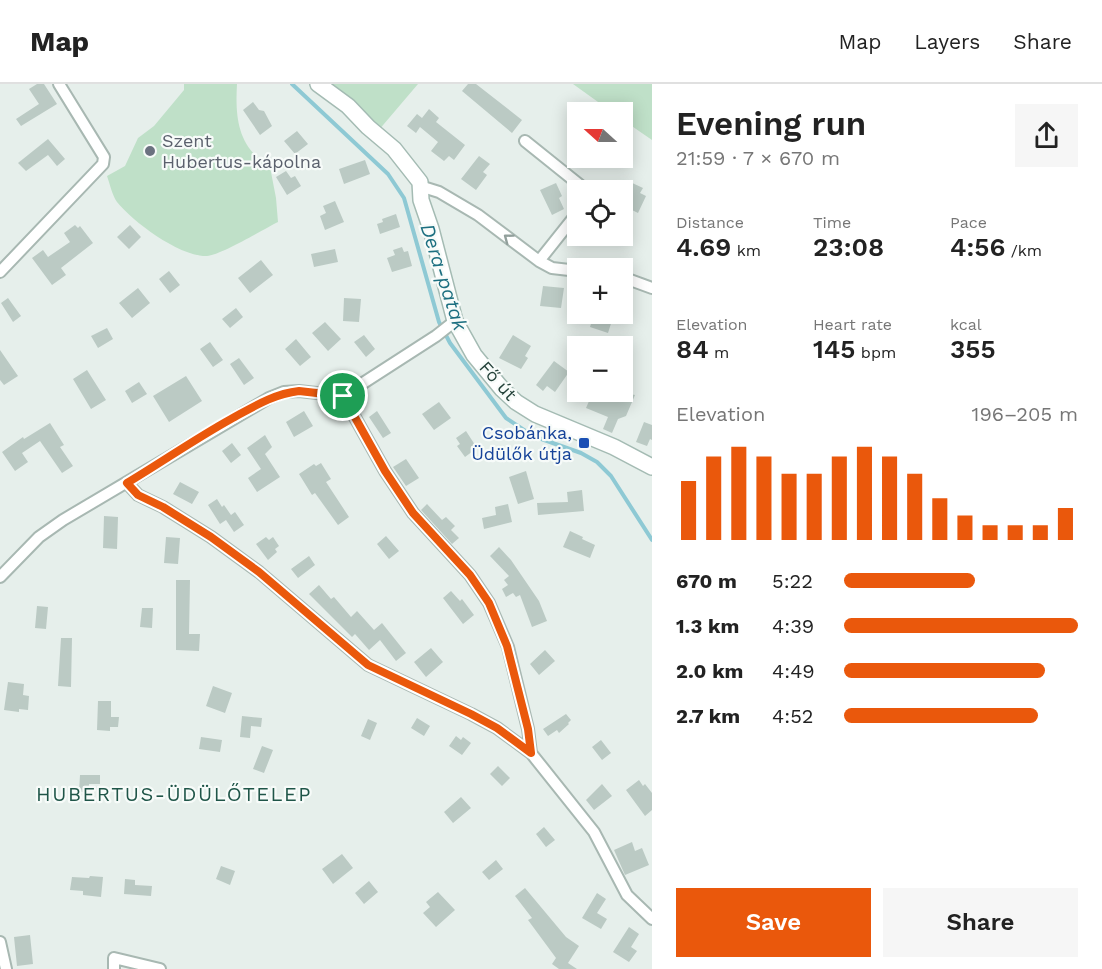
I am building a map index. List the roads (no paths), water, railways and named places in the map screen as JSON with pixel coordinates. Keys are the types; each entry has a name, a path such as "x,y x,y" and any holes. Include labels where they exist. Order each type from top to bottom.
{"main road":[{"name":"Fő út","path":"318,84 348,106 394,149 420,182 421,200 436,248 452,324 502,389 525,409 614,447 652,467"}],"street":[{"path":"0,272 103,164 104,157 59,84"},
{"path":"525,141 574,180"},
{"path":"420,182 423,187 439,192 478,215 539,261 552,268 567,270"},
{"path":"539,261 567,226"},
{"path":"633,281 652,288"},
{"path":"0,577 39,537 63,520 269,398 284,392 299,391 343,396 452,324"},
{"path":"343,396 385,471 413,513 470,575 489,603 510,657 528,729 531,753"},
{"path":"127,483 138,495 163,507 211,537 259,572 368,665 497,728 531,753 594,832 627,895 652,919"},
{"path":"0,942 6,969"},
{"path":"114,963 160,969"}],"waterway":[{"name":"Dera-patak","path":"292,84 388,174 404,198 439,322 450,343 506,418 533,436 581,453 597,462 611,476 652,540"}],"place":[{"name":"Szent Hubertus-kápolna","path":"150,151"},
{"name":"Csobánka, Üdülők útja","path":"584,443"}],"district":[{"name":"HUBERTUS-ÜDÜLŐTELEP","path":"174,794"}]}
